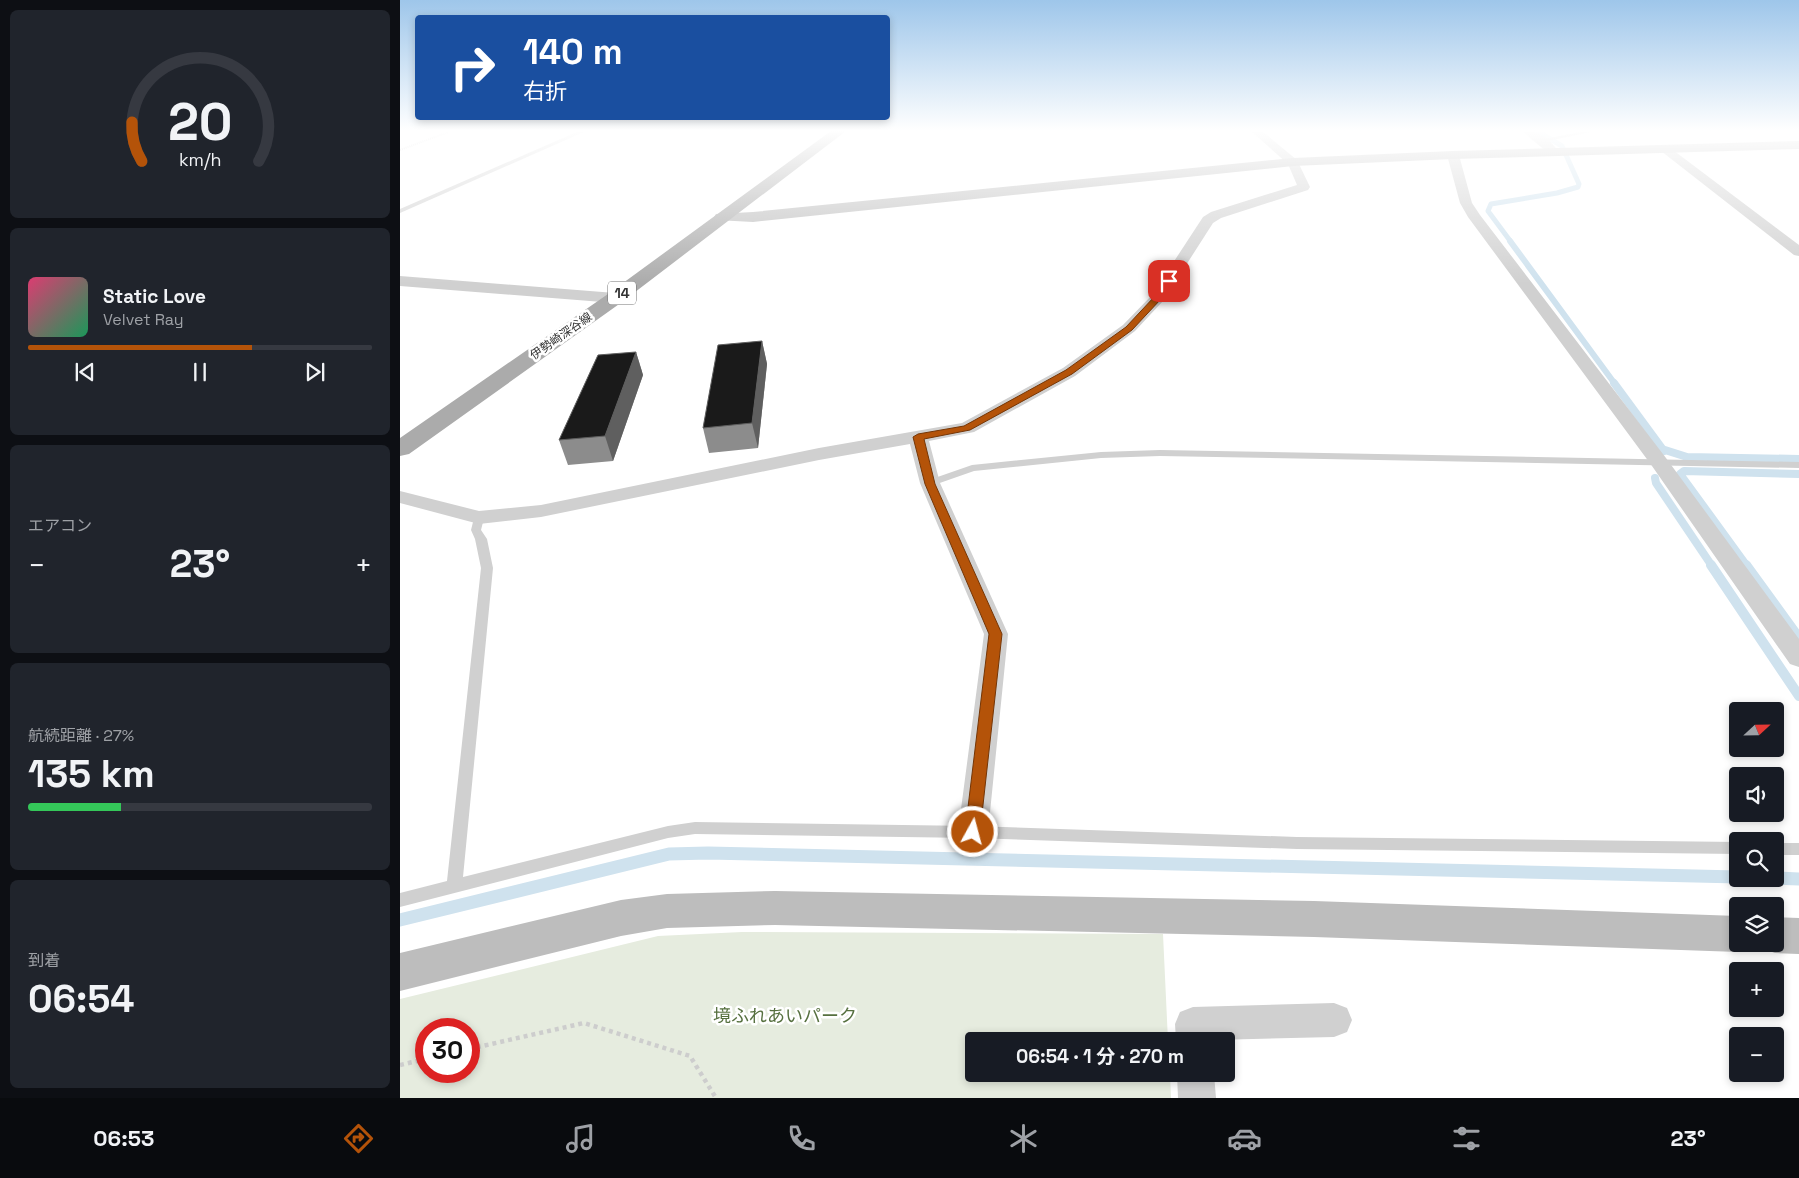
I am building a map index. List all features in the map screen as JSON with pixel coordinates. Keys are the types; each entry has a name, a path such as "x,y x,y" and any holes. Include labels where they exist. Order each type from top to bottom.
{"main road":[{"name":"伊勢崎深谷線","path":"400,449 615,298 769,182"},
{"path":"722,217 753,217 1094,182"},
{"path":"400,972 621,918 667,911 712,909 775,908 1304,919 1729,934"},
{"path":"1784,936 1799,936"}],"street":[{"path":"400,497 479,518 541,510 819,454 967,428 1030,394 1096,353 1129,328 1158,298 1208,220 1216,215 1304,187 1302,182"},
{"path":"1460,182 1466,203 1475,217 1659,462 1799,658"},
{"path":"1708,182 1799,252"},
{"path":"400,281 615,298"},
{"path":"918,437 930,484 996,634 973,832"},
{"path":"1193,1032 1193,1024 1334,1020"},
{"path":"1196,1082 1197,1098"}],"lane":[{"path":"400,212 467,182"},
{"path":"930,484 972,468 1101,455 1223,454 1799,465"},
{"path":"454,886 487,568 481,539 476,530 479,518"},
{"path":"400,900 668,832 695,828 973,832 1297,842 1729,848"},
{"path":"1784,849 1799,849"}],"path":[{"path":"480,1047 584,1023 690,1056 716,1098"},
{"path":"400,1065 415,1062"}],"green space":[{"name":"境ふれあいパーク","path":"742,932 1163,934 1168,1032 965,1032 965,1082 1170,1082 1171,1098 400,1098 400,999 658,936"}],"building":[{"path":"762,341 752,423 703,428 718,345"},
{"path":"636,352 605,436 559,440 598,355"}],"waterway":[{"path":"1511,242 1488,211 1491,204 1557,193 1578,187 1578,182"},
{"path":"1510,241 1615,384"},
{"path":"1614,383 1664,451"},
{"path":"1665,450 1687,457 1799,459"},
{"path":"1747,566 1680,474 1684,471 1799,474"},
{"path":"1655,478 1656,483 1712,566"},
{"path":"1711,565 1799,696"},
{"path":"1746,565 1799,638"},
{"path":"400,920 669,854 708,853 1729,877"},
{"path":"1784,878 1799,879"}],"route":[{"path":"973,832 996,634 930,484 918,437 967,428 1069,372 1129,328 1158,298 1169,281"}]}
